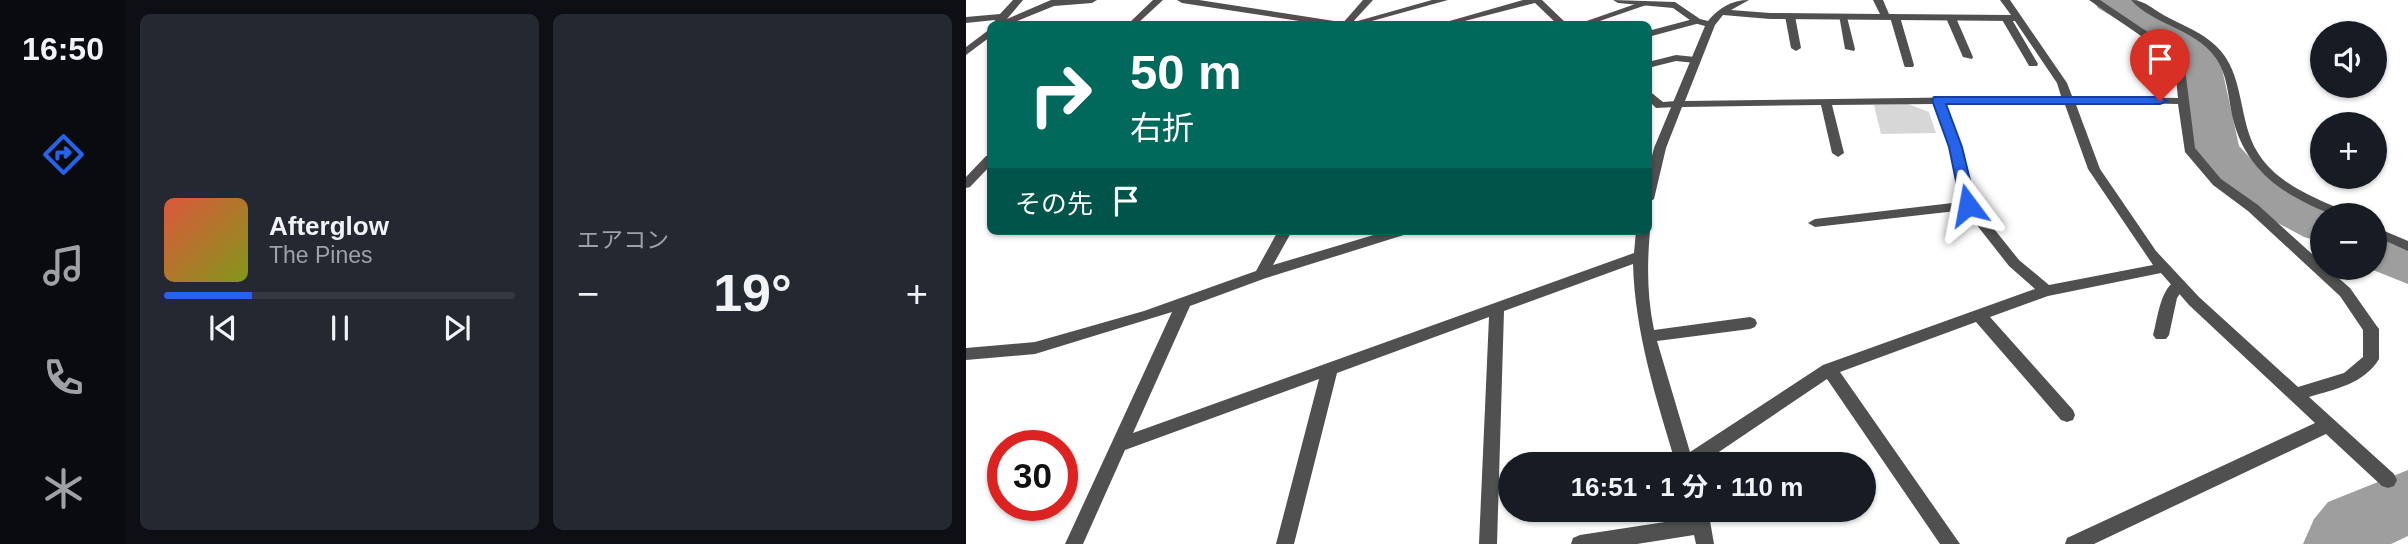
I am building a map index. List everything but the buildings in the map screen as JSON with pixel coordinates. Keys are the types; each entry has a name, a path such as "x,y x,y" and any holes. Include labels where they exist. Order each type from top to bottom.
{"street":[{"path":"1002,21 1018,0"},
{"path":"1004,21 1055,1 1093,0"},
{"path":"1135,21 1158,0"},
{"path":"1182,0 1315,21"},
{"path":"1349,21 1368,0"},
{"path":"1362,21 1443,0"},
{"path":"1456,21 1536,0 1558,21"},
{"path":"1618,0 1675,5 1697,21 1710,25"},
{"path":"1654,150 1710,25 1720,12 1744,0"},
{"path":"1878,0 1890,17 1909,65"},
{"path":"2005,0 2033,64"},
{"path":"2094,0 2175,55 2180,69 2189,149 2217,182 2253,208 2345,292 2371,329 2371,359 2349,378 2294,395"},
{"path":"2136,0 2219,54 2230,76 2244,142 2258,166 2297,194 2316,203"},
{"path":"1592,21 1647,3"},
{"path":"1720,12 1790,16 2012,18"},
{"path":"1790,16 1796,48"},
{"path":"1842,17 1850,49"},
{"path":"1951,18 1968,57"},
{"path":"2012,18 2062,83 2094,169 2163,268 2294,395 2388,480"},
{"path":"966,20 987,21"},
{"path":"1652,33 1697,21"},
{"path":"966,51 987,34"},
{"path":"1652,64 1676,58 1695,60"},
{"path":"1652,98 1660,106 1938,100 2183,101"},
{"path":"1938,100 1955,147 1968,205 2014,263 2046,291"},
{"path":"1826,102 1838,153"},
{"path":"966,184 987,162"},
{"path":"1815,223 1968,205"},
{"path":"1261,274 1283,235"},
{"path":"966,354 1035,348 1389,235"},
{"path":"1642,235 1638,257 1649,336 1683,452"},
{"path":"2387,236 2408,246"},
{"path":"1119,445 1638,257"},
{"path":"1704,452 1829,369 2046,291 2163,268"},
{"path":"2161,334 2170,297 2179,284"},
{"path":"1074,544 1184,302"},
{"path":"1488,544 1497,309"},
{"path":"1979,315 2067,415"},
{"path":"1649,336 1750,323"},
{"path":"1285,544 1330,369"},
{"path":"1829,369 1951,544"},
{"path":"2074,544 2328,425"},
{"path":"1580,544 1702,526"}],"shaded area":[{"path":"1908,104 1929,112 1936,133 1881,134 1874,105"}],"waterway":[{"path":"2111,0 2190,46 2199,55 2217,149 2252,189 2310,219"},
{"path":"2387,255 2408,265"},
{"path":"2340,544 2353,526 2408,502"}],"route":[{"path":"1968,205 1955,147 1938,100 2160,101"}]}
